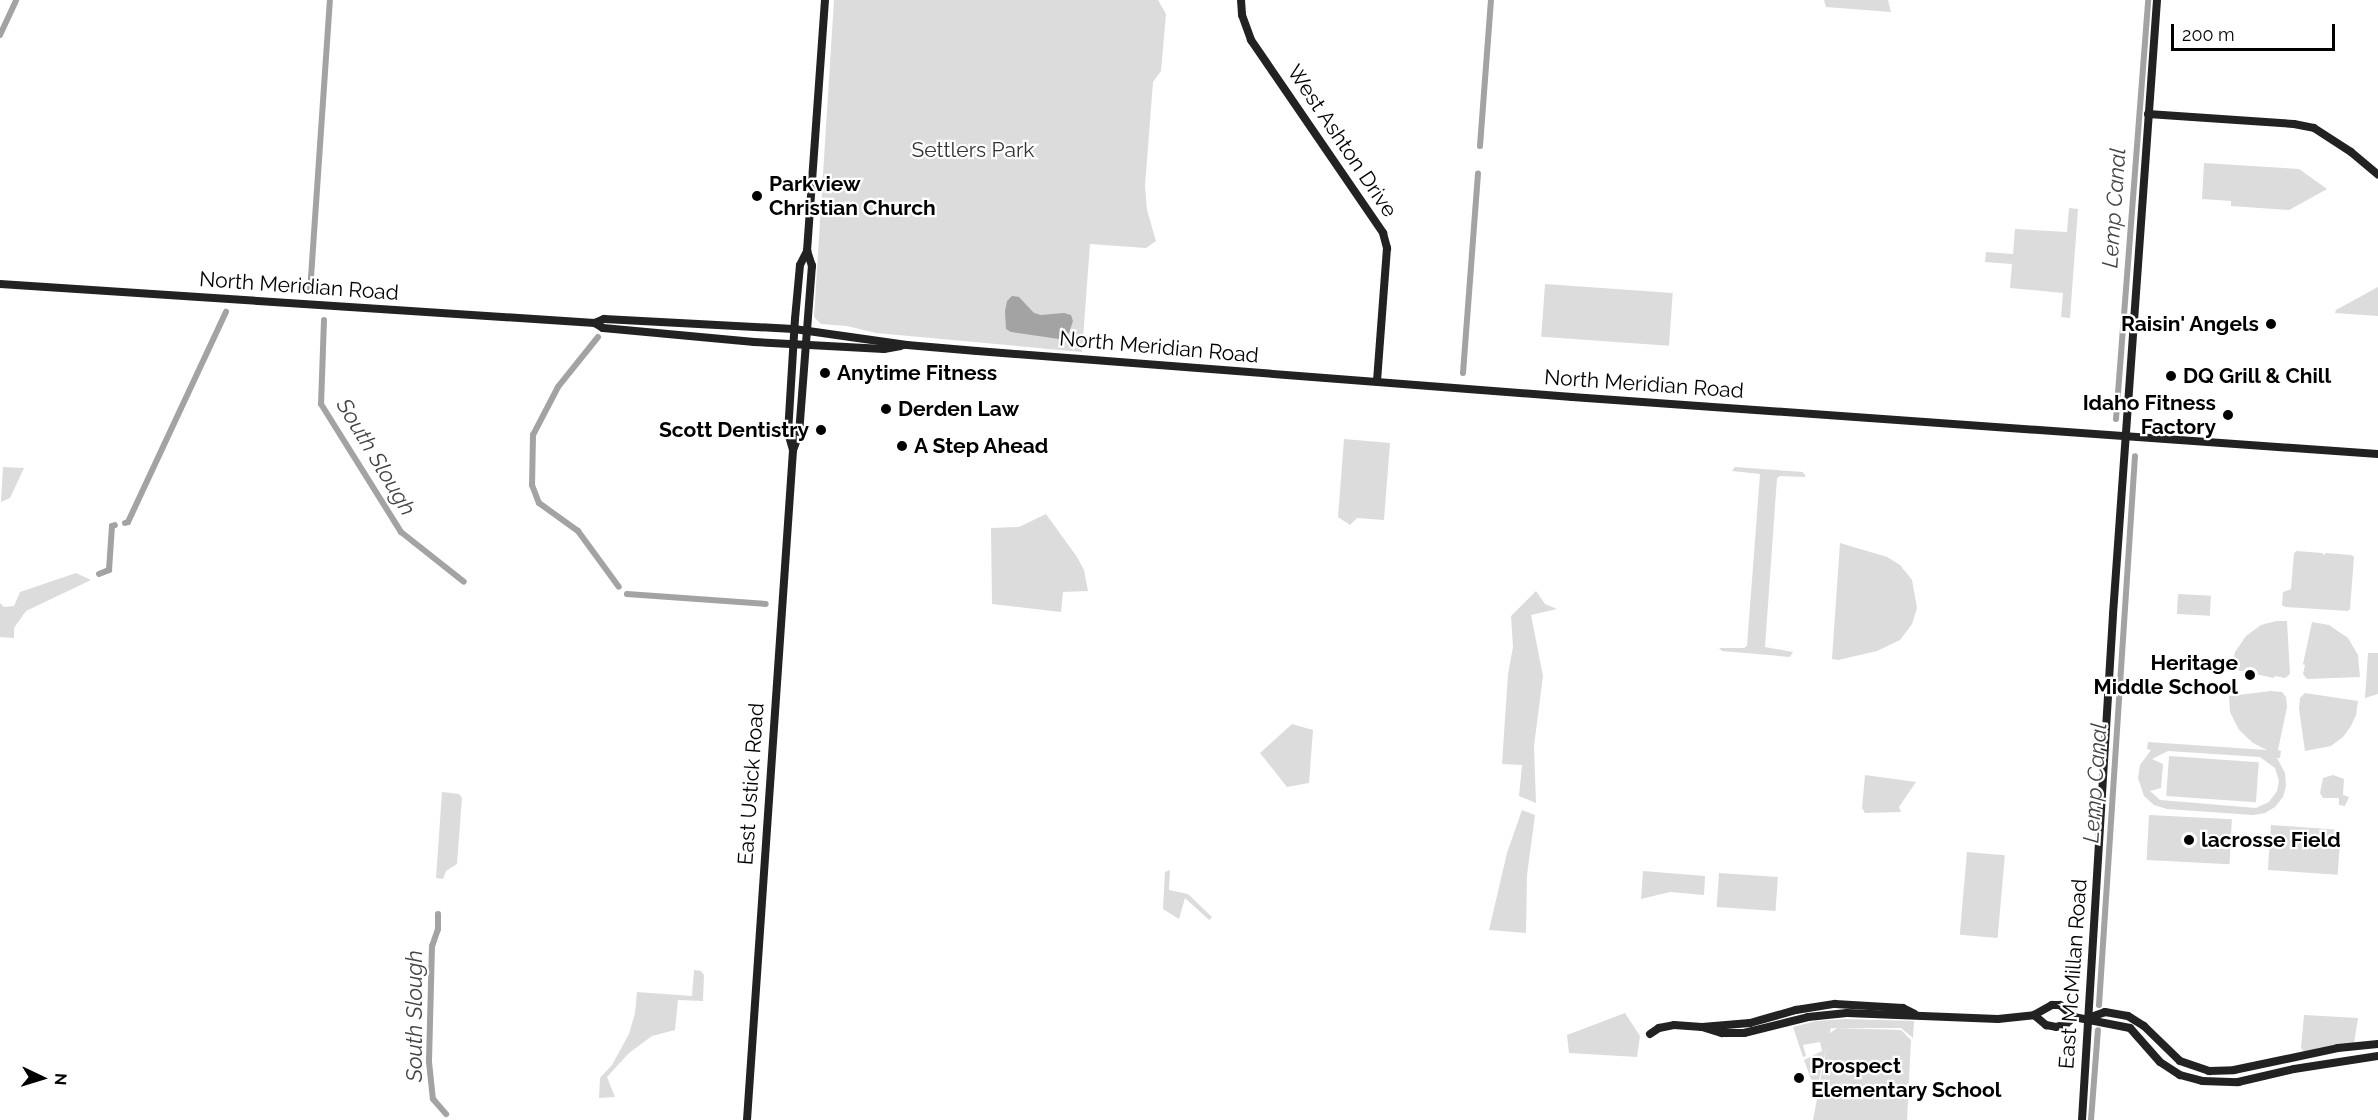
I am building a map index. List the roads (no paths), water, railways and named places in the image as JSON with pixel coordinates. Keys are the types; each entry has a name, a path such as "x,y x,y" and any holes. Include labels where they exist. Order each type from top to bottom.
{"main road":[{"path":"807,251 825,0"},
{"name":"West Ashton Drive","path":"1241,0 1245,26 1251,40 1383,233 1387,248 1377,382"},
{"name":"East McMillan Road","path":"2082,1120 2126,435 2157,0"},
{"path":"2148,114 2294,124 2314,128 2351,152 2378,175"},
{"name":"East Ustick Road","path":"793,450 788,433 795,329 800,266 807,251"},
{"name":"East Ustick Road","path":"747,1120 793,450 800,434 812,266 807,251"},
{"name":"North Meridian Road","path":"0,284 595,324 603,328 794,344 884,349 907,345"},
{"name":"North Meridian Road","path":"595,324 604,320 795,329 907,345 1377,382 2378,454"},
{"path":"628,330 629,321"},
{"path":"1650,1034 1659,1028 1674,1025 1702,1027 1732,1034 1755,1032 1785,1022 1822,1015 1902,1017 1915,1014 1991,1019 2034,1015 2052,1005 2060,1005 2074,1017 2130,1028 2160,1062 2180,1075 2202,1081 2238,1082 2294,1069 2378,1056"},
{"path":"2088,1018 2111,1012 2128,1016 2145,1026 2180,1061 2209,1071 2235,1070 2338,1048 2378,1044"},
{"path":"2034,1015 2046,1025 2056,1027 2066,1024 2074,1017"}],"waterway":[{"path":"0,35 16,0"},
{"name":"South Slough","path":"310,292 330,0"},
{"path":"1480,146 1491,0"},
{"name":"Lemp Canal","path":"2116,419 2148,0"},
{"path":"1463,373 1478,174"},
{"path":"125,523 128,522 226,312"},
{"name":"South Slough","path":"324,320 321,404 401,532 464,582"},
{"path":"598,337 558,387 533,435 532,485 539,503 578,531 619,587"},
{"name":"Lemp Canal","path":"2099,1005 2135,456"},
{"path":"99,574 109,570 112,526 115,525"},
{"path":"627,594 766,604"},
{"name":"South Slough","path":"438,914 438,929 432,946 429,1062 433,1099 446,1114"},
{"name":"Lemp Canal","path":"2091,1120 2098,1030"}],"place":[{"name":"Parkview Christian Church","path":"757,196"},
{"name":"Raisin' Angels","path":"2271,324"},
{"name":"Anytime Fitness","path":"825,373"},
{"name":"DQ Grill & Chill","path":"2171,376"},
{"name":"Derden Law","path":"886,409"},
{"name":"Idaho Fitness Factory","path":"2228,415"},
{"name":"Scott Dentistry","path":"821,430"},
{"name":"A Step Ahead","path":"902,446"},
{"name":"Heritage Middle School","path":"2250,675"},
{"name":"lacrosse Field","path":"2189,840"},
{"name":"Prospect Elementary School","path":"1799,1078"}],"park label":[{"name":"Settlers Park","path":"973,150"}]}
